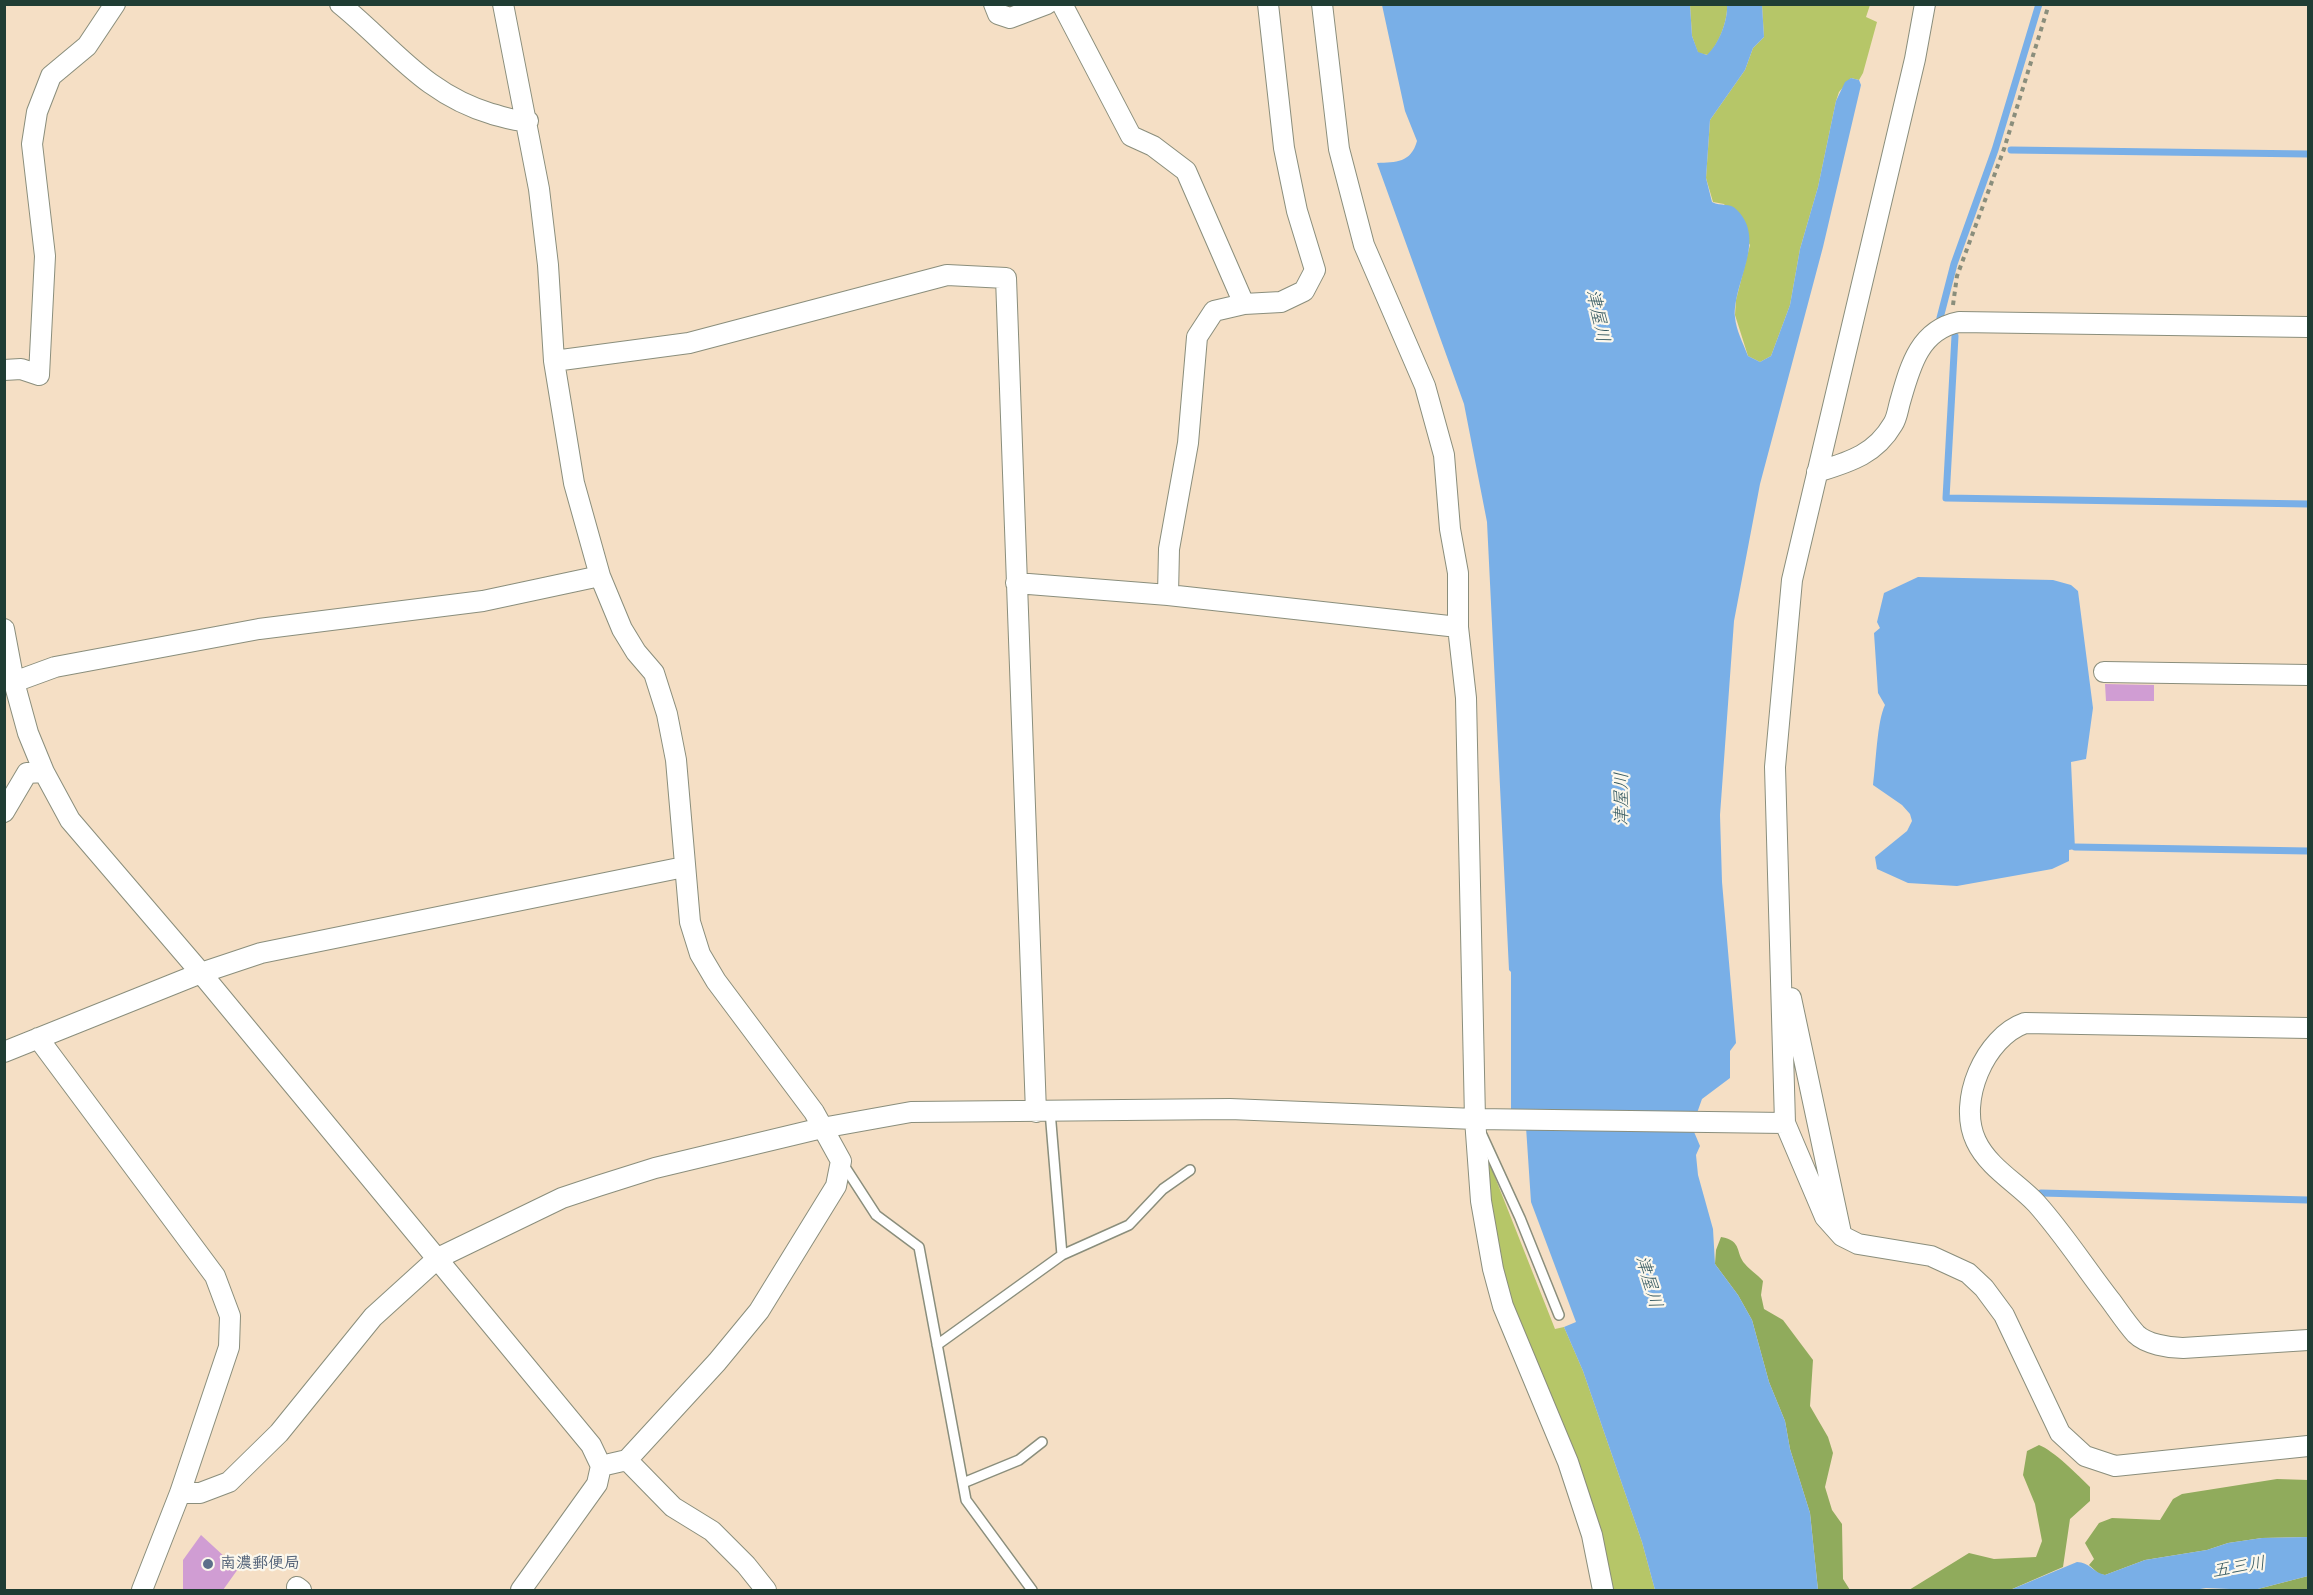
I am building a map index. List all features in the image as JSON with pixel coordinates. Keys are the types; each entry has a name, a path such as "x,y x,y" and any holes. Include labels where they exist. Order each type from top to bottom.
{"street":[{"path":"4,370 21,369 39,375 45,256 32,144 37,112 51,76 87,46 115,4"},
{"path":"340,4 392,55 439,90 467,106 519,122 528,121"},
{"path":"503,4 528,121 548,265 554,361 574,483 600,576 622,629 636,652 654,673 667,714 676,760 690,922 700,954 716,981 813,1112 841,1161 836,1186 759,1311 717,1362 627,1460 602,1466"},
{"path":"994,4 998,14 1010,18 1047,4"},
{"path":"1062,4 1131,136 1154,146 1186,171 1244,304"},
{"path":"1168,596 1169,549 1188,443 1197,337 1214,312 1244,304 1281,302 1304,291 1315,270 1297,211 1284,148 1269,4"},
{"path":"1322,4 1339,149 1364,245 1425,386 1444,455 1450,529 1458,573 1458,627 1466,698 1474,1119 1481,1202 1493,1269 1503,1306 1568,1462 1592,1535 1603,1590"},
{"path":"1925,4 1915,59 1792,580 1775,767 1785,1123 1825,1217 1842,1236 1858,1244 1931,1256 1968,1273 1984,1288 2004,1315 2060,1433 2085,1456 2115,1466 2308,1446"},
{"path":"554,361 689,343 947,275 1006,278 1016,583 1043,1111"},
{"path":"1817,472 1863,457 1894,424 1912,360 1927,339 1950,323 2308,327"},
{"path":"14,682 55,667 260,629 483,601 600,576"},
{"path":"1016,583 1168,596 1458,627"},
{"path":"4,629 14,682 28,733 44,772 70,820 201,972 591,1445 602,1466 597,1484 521,1590"},
{"path":"2103,672 2308,675"},
{"path":"4,812 27,773 44,772"},
{"path":"4,1052 201,972 261,953 684,867"},
{"path":"1778,872 1793,1016 1842,1236"},
{"path":"2308,1028 2025,1023 2010,1028 2000,1038 1974,1079 1971,1119 1975,1141 1990,1161 2036,1203 2137,1335 2176,1348 2308,1340"},
{"path":"38,1038 215,1276 230,1316 229,1347 180,1493 142,1590"},
{"path":"180,1493 200,1493 229,1482 279,1433 373,1317 438,1258 562,1198 598,1185 655,1168 822,1128 911,1112 1230,1109 1474,1119 1785,1123"},
{"path":"627,1460 673,1507 712,1531 746,1565 766,1590"}],"lane":[{"path":"1043,1111 1062,1255"},
{"path":"1474,1119 1520,1218 1559,1315"},
{"path":"841,1161 876,1215 919,1247 966,1500 1032,1590"},
{"path":"937,1345 1062,1255 1129,1225 1163,1190 1190,1170"},
{"path":"963,1484 1019,1460 1042,1442"}],"path":[{"path":"1950,323 1957,276 2004,149 2049,4"}],"green space":[{"path":"1690,5 1727,5 1722,32 1708,55 1698,53 1692,36"},
{"path":"1762,5 1870,5 1866,17 1877,22 1863,73 1859,80 1851,78 1839,92 1818,187 1800,249 1790,305 1771,356 1760,362 1748,356 1735,315 1736,300 1750,245 1724,204 1713,202 1706,178 1710,120 1745,70 1753,48 1764,37"},
{"path":"1484,1160 1489,1162 1555,1329 1564,1327 1583,1371 1642,1542 1655,1590 1610,1590 1501,1272"},
{"path":"1721,1237 1736,1244 1742,1260 1763,1281 1761,1295 1764,1309 1783,1320 1813,1360 1810,1406 1828,1437 1833,1453 1825,1487 1832,1510 1842,1524 1843,1579 1850,1590 1818,1590 1810,1513 1790,1449 1785,1421 1769,1382 1752,1320 1738,1295 1715,1264 1716,1250"},
{"path":"2039,1445 2073,1470 2090,1487 2090,1501 2070,1519 2063,1567 2010,1590 1909,1590 1969,1553 1994,1559 2036,1557 2042,1541 2035,1504 2023,1475 2027,1451"},
{"path":"2277,1479 2308,1480 2308,1537 2262,1538 2228,1543 2207,1550 2145,1560 2105,1575 2099,1574 2089,1565 2094,1559 2085,1543 2099,1523 2112,1518 2160,1520 2173,1499 2182,1494"},
{"path":"2308,1576 2308,1590 2254,1590"}],"water":[{"name":"津屋川","path":"1382,5 1690,5 1692,36 1698,52 1707,55 1722,32 1727,5 1762,5 1764,37 1753,48 1745,70 1710,120 1706,178 1712,202 1728,205 1737,210 1749,234 1749,248 1735,317 1738,332 1748,356 1760,362 1771,356 1790,305 1800,249 1818,187 1836,101 1845,82 1851,78 1859,80 1861,85 1823,247 1760,484 1734,621 1720,815 1722,882 1736,1043 1730,1051 1730,1078 1702,1099 1692,1127 1700,1146 1696,1155 1698,1175 1713,1229 1715,1264 1738,1295 1752,1320 1769,1382 1785,1421 1790,1449 1810,1513 1818,1590 1655,1590 1642,1542 1583,1371 1564,1327 1576,1322 1531,1202 1526,1127 1511,1110 1511,972 1509,970 1487,522 1464,404 1377,163 1402,160 1411,154 1417,141 1405,111"},
{"path":"1918,577 2053,580 2071,585 2078,591 2093,708 2086,759 2071,762 2075,849 2069,850 2069,861 2052,869 1957,886 1908,883 1877,869 1875,857 1907,831 1912,821 1910,814 1902,805 1873,785 1878,732 1885,705 1878,693 1874,633 1880,628 1877,622 1884,593"},
{"name":"五三川","path":"2308,1537 2308,1576 2254,1590 2206,1588 2194,1590 2010,1590 2077,1562 2105,1575 2145,1560 2207,1550 2228,1543 2262,1538"}],"building":[{"path":"2105,684 2154,685 2154,701 2106,701"},
{"name":"南濃郵便局","path":"201,1535 238,1569 223,1590 183,1590 183,1560"}],"waterway":[{"path":"1940,318 1954,264 1995,150 2039,4"},
{"path":"2011,150 2308,154"},
{"path":"1955,336 1946,498 2308,504"},
{"path":"2075,847 2308,851"},
{"path":"2041,1193 2308,1200"}],"place":[{"name":"南濃郵便局","path":"208,1564"}]}
